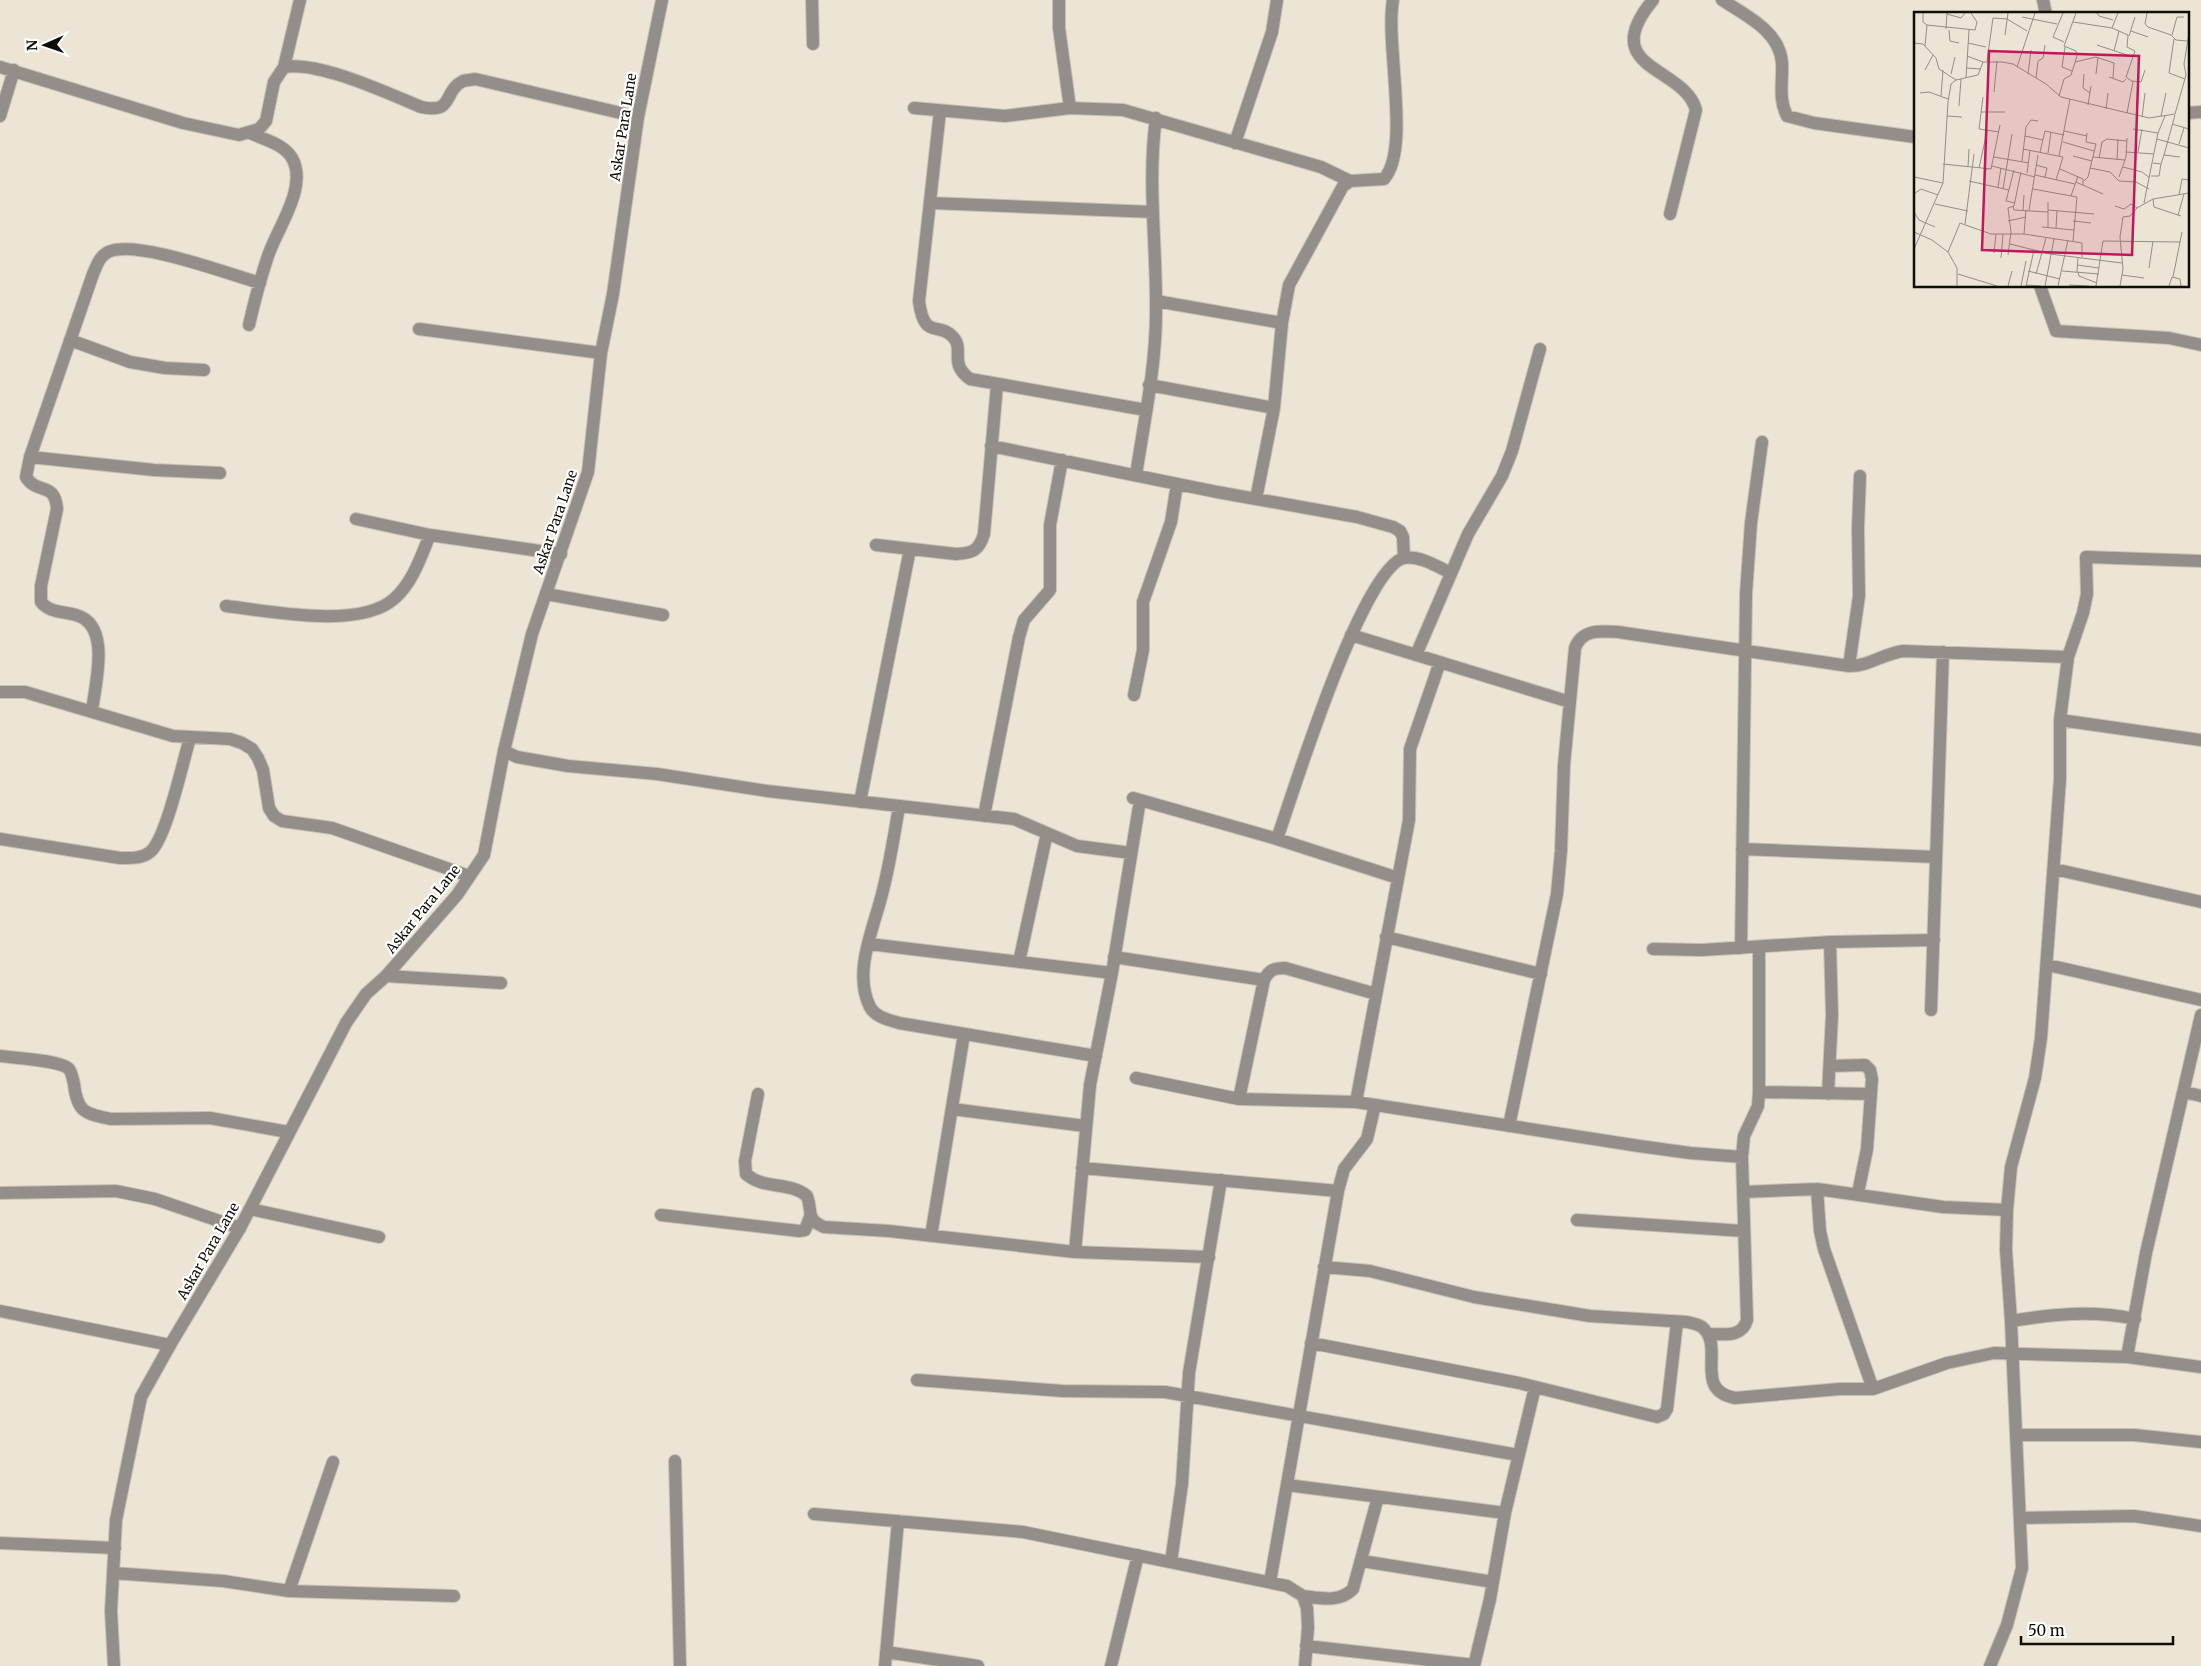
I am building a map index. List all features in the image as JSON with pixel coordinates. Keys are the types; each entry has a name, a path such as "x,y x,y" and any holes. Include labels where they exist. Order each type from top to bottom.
{"street":[{"path":"0,67 183,123 239,136 259,129 266,121 274,82 284,67 300,0"},
{"name":"Askar Para Lane","path":"114,1666 111,1611 116,1520 141,1397 240,1228 346,1023 366,994 386,976 457,895 484,855 504,752 529,643 588,472 601,353 613,294 638,116 662,0"},
{"path":"812,0 813,44"},
{"path":"1059,0 1059,28 1070,108"},
{"path":"1235,143 1272,32 1277,0"},
{"path":"914,108 1005,116 1070,108 1123,110 1320,167 1350,181 1384,179 1393,164 1396,150 1396,107 1390,17 1393,0"},
{"path":"1653,0 1634,27 1636,50 1659,74 1689,94 1696,110 1670,214"},
{"path":"1722,0 1760,24 1773,38 1782,61 1781,104 1787,116 1805,122 1914,137"},
{"path":"284,67 304,66 433,109 448,102 454,90 463,81 475,79 638,116"},
{"path":"0,116 14,70"},
{"path":"940,111 919,300 920,313 926,325 953,336 961,372 970,379 1146,410"},
{"path":"2188,113 2201,112"},
{"path":"1136,475 1149,385 1156,301 1152,147 1156,118"},
{"path":"249,325 267,256 285,221 296,177 295,166 287,152 250,133"},
{"path":"1256,499 1274,408 1282,323 1289,285 1343,186 1350,181"},
{"path":"931,203 1154,212"},
{"path":"92,712 99,659 98,639 93,626 87,618 46,609 40,602 41,586 58,509 52,491 30,483 26,477 30,457 100,259 109,252 119,249 132,249 169,256 260,283"},
{"path":"2041,288 2056,331 2169,338 2201,345"},
{"path":"1156,301 1282,323"},
{"path":"419,329 601,353"},
{"path":"70,340 130,362 165,368 204,370"},
{"path":"1416,655 1468,534 1502,476 1512,452 1540,349"},
{"path":"876,545 963,554 975,552 980,547 984,534 997,385"},
{"path":"1149,385 1274,408"},
{"path":"1741,948 1748,555 1762,442"},
{"path":"991,446 1177,484 1357,517 1393,527 1404,538 1404,558"},
{"path":"30,457 154,470 220,473"},
{"path":"984,816 1019,637 1024,620 1050,590 1050,525 1062,460"},
{"path":"1849,666 1858,596 1860,476"},
{"path":"1134,695 1143,650 1143,602 1146,588 1171,522 1177,484"},
{"path":"356,519 430,535 561,554"},
{"path":"226,606 323,617 347,616 371,611 394,599 412,577 430,535"},
{"path":"860,802 910,549"},
{"path":"1990,1666 2007,1625 2022,1568 2012,1321 2006,1250 2006,1210 2011,1168 2035,1078 2048,964 2060,779 2060,720 2068,657 2083,614 2087,594 2086,557 2201,561"},
{"path":"1277,839 1329,688 1351,635 1382,579 1390,568 1404,558 1418,559 1451,573"},
{"path":"546,594 663,615"},
{"path":"1510,1126 1557,894 1570,702 1575,648 1578,641 1591,632 1603,631 1849,666 1861,666 1887,654 1943,652 2068,657"},
{"path":"1351,635 1570,702"},
{"path":"1931,1010 1943,652"},
{"path":"1356,1102 1410,807 1410,749 1440,662"},
{"path":"0,692 25,692 173,736 230,739 252,749 263,770 269,808 274,816 282,821 332,828 470,876"},
{"path":"2060,720 2201,740"},
{"path":"0,839 120,858 137,858 149,854 157,846 164,830 190,738"},
{"path":"504,752 518,757 568,766 657,774 767,791 1021,821 1077,846 1131,853"},
{"path":"1075,1252 1085,1126 1112,973 1131,853 1137,799 1277,839 1398,878"},
{"path":"898,807 884,890 864,969 864,990 870,1008 880,1017 899,1023 1096,1056"},
{"path":"1019,962 1046,833"},
{"path":"1742,849 1936,858"},
{"path":"2054,869 2201,902"},
{"path":"1386,937 1540,974"},
{"path":"1653,949 1741,948 1830,942 1934,940"},
{"path":"1828,1094 1832,1015 1830,942"},
{"path":"869,944 1112,973"},
{"path":"1708,1334 1739,1333 1744,1329 1747,1320 1742,1157 1744,1136 1758,1106 1759,947"},
{"path":"1114,958 1264,980"},
{"path":"2048,964 2201,1000"},
{"path":"1239,1099 1264,980 1268,972 1275,968 1284,968 1376,994"},
{"path":"386,976 501,983"},
{"path":"2128,1357 2146,1253 2201,1015"},
{"path":"931,1236 964,1034"},
{"path":"0,1056 58,1064 69,1069 73,1078 76,1100 81,1109 94,1116 111,1119 218,1118 288,1132"},
{"path":"1830,1066 1864,1065 1870,1070 1872,1078 1867,1149 1858,1193"},
{"path":"1136,1078 1239,1099 1356,1102 1690,1153 1742,1157"},
{"path":"1759,1092 1871,1094"},
{"path":"2184,1092 2201,1096"},
{"path":"661,1215 799,1231 805,1230 810,1217 808,1196 801,1191 754,1181 746,1174 745,1161 758,1094"},
{"path":"1270,1582 1338,1191 1344,1169 1367,1139 1375,1105"},
{"path":"952,1109 1085,1126"},
{"path":"1082,1168 1338,1191"},
{"path":"1171,1562 1182,1484 1186,1396 1221,1180"},
{"path":"1743,1192 1817,1189 1858,1193 1943,1207 2006,1210"},
{"path":"1817,1189 1820,1231 1824,1249 1874,1389"},
{"path":"0,1193 116,1192 155,1200 240,1228"},
{"path":"250,1209 379,1237"},
{"path":"810,1217 816,1224 824,1227 931,1236 1075,1252 1209,1257"},
{"path":"1577,1220 1744,1231"},
{"path":"1324,1268 1370,1271 1474,1297 1590,1316 1677,1322 1701,1326 1708,1334 1714,1387 1722,1395 1735,1398 1840,1389 1874,1389 1962,1358 2012,1353 2128,1357 2201,1367"},
{"path":"0,1311 170,1345"},
{"path":"2012,1321 2076,1313 2112,1314 2134,1319"},
{"path":"1311,1343 1535,1387 1657,1416 1664,1414 1668,1409 1677,1322"},
{"path":"917,1380 1063,1391 1151,1390 1300,1414 1518,1455"},
{"path":"1306,1646 1474,1666 1493,1582 1504,1513 1535,1387"},
{"path":"2016,1435 2134,1435 2201,1442"},
{"path":"675,1461 680,1666"},
{"path":"289,1591 333,1462"},
{"path":"1287,1485 1504,1513"},
{"path":"814,1514 1024,1532 1270,1582 1297,1590 1304,1596 1335,1599 1347,1595 1353,1589 1378,1497"},
{"path":"2020,1518 2134,1516 2201,1526"},
{"path":"885,1666 898,1521"},
{"path":"0,1543 115,1548"},
{"path":"1111,1666 1138,1555"},
{"path":"1362,1561 1493,1582"},
{"path":"113,1573 223,1581 289,1591 454,1596"},
{"path":"1304,1596 1307,1608 1305,1666"},
{"path":"886,1652 978,1666"}]}
